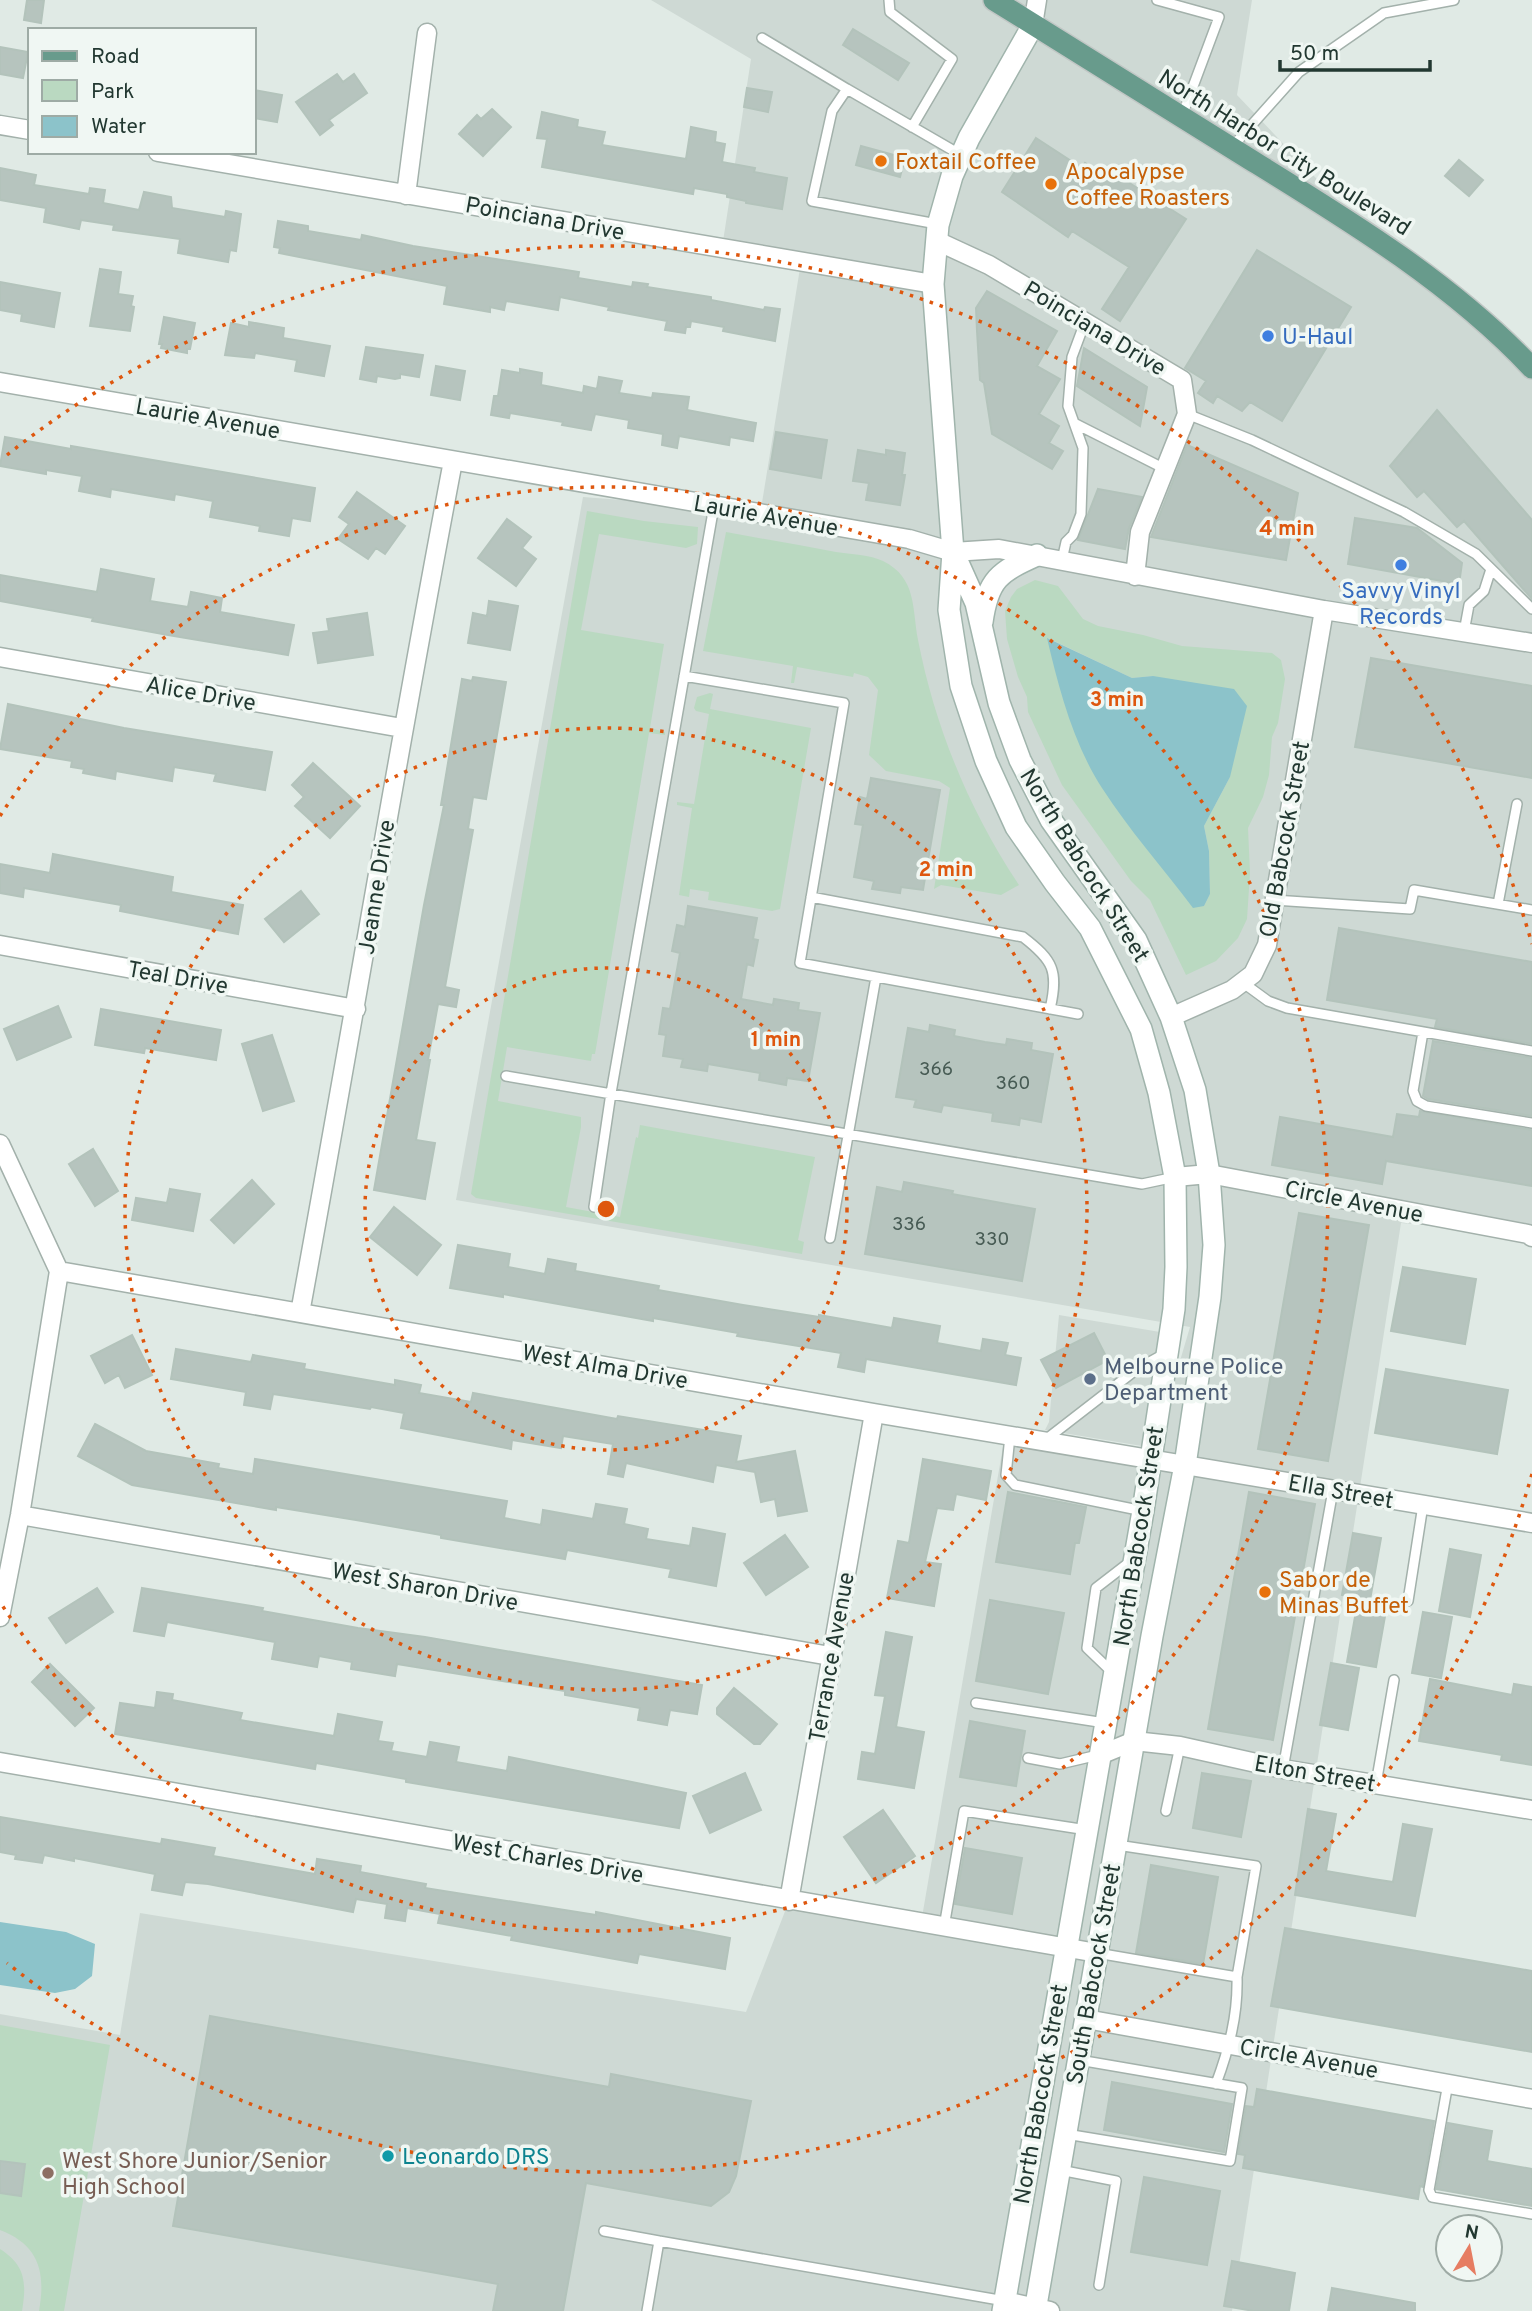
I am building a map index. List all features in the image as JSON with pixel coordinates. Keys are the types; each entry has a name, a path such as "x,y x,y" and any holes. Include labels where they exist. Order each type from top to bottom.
{"main road":[{"name":"North Harbor City Boulevard","path":"994,0 1335,212 1402,257 1467,308 1532,368"},
{"name":"North Babcock Street","path":"1004,2306 1135,1558 1174,1309 1175,1177 1159,1093 1141,1030 1090,928 1016,827 986,761 961,685 949,610 953,552 933,284 938,233 951,176 1034,24"},
{"name":"North Babcock Street","path":"953,552 976,603 999,703 1020,760 1051,820 1136,940 1171,1017 1195,1090 1209,1174 1214,1245 1210,1297 1185,1465 1152,1636"},
{"path":"982,628 985,599 994,582 1010,568 1037,555"},
{"name":"South Babcock Street","path":"1040,2310 1060,2170 1152,1636"}],"street":[{"path":"1034,24 1037,0"},
{"path":"406,195 427,33"},
{"path":"0,125 28,130"},
{"name":"Poinciana Drive","path":"170,154 933,284"},
{"name":"Poinciana Drive","path":"938,233 1182,380 1187,414"},
{"name":"Laurie Avenue","path":"0,382 909,539 953,552 999,550 1037,555 1135,576 1324,610 1532,643"},
{"path":"1135,576 1140,532 1187,414"},
{"name":"Jeanne Drive","path":"300,1313 356,1009 402,728 453,461"},
{"name":"Old Babcock Street","path":"1171,1017 1232,990 1253,974 1266,945 1324,610"},
{"name":"Alice Drive","path":"0,657 402,728"},
{"name":"Teal Drive","path":"0,945 356,1009"},
{"path":"0,1144 59,1271 20,1515 0,1617"},
{"name":"Circle Avenue","path":"1175,1177 1209,1174 1528,1234 1532,1237"},
{"name":"West Alma Drive","path":"59,1271 1151,1460"},
{"name":"Terrance Avenue","path":"789,1901 874,1413"},
{"name":"Ella Street","path":"1151,1460 1532,1523"},
{"name":"West Sharon Drive","path":"20,1515 830,1656"},
{"name":"Elton Street","path":"1100,1755 1134,1741 1180,1746 1283,1769 1532,1810"},
{"name":"West Charles Drive","path":"0,1762 789,1901 1097,1952"},
{"name":"Circle Avenue","path":"1086,2019 1532,2099"},
{"path":"1004,2306 1040,2310"}],"lane":[{"path":"889,0 890,12 951,58 912,127"},
{"path":"1157,0 1219,17 1182,117"},
{"path":"1383,0 1384,13"},
{"path":"1231,148 1299,72 1384,13 1454,0"},
{"path":"762,38 961,155"},
{"path":"847,89 832,111 812,201 938,233"},
{"path":"1062,560 1066,542 1073,535 1081,514 1083,448 1068,406 1072,357 1085,322"},
{"path":"1187,414 1252,440 1404,512 1476,554 1532,609"},
{"path":"1076,424 1165,469"},
{"path":"594,1207 611,1093 714,506"},
{"path":"1464,632 1469,605 1484,591 1491,569"},
{"path":"684,676 844,703 800,963 1079,1014"},
{"path":"1498,904 1517,804"},
{"path":"1274,900 1410,909 1414,890 1532,910"},
{"path":"811,897 1023,937 1048,960 1056,985 1050,1009"},
{"path":"830,1238 876,977"},
{"path":"1242,982 1268,1001 1287,1008 1532,1051"},
{"path":"1423,1032 1413,1091 1417,1101 1426,1106 1532,1123"},
{"path":"506,1076 1142,1184 1175,1177"},
{"path":"1044,1442 1137,1369 1167,1352"},
{"path":"1010,1436 1006,1475 1015,1485 1143,1511"},
{"path":"1283,1769 1333,1490"},
{"path":"1408,1601 1423,1505"},
{"path":"1115,1675 1087,1648 1096,1588 1135,1558"},
{"path":"1376,1784 1394,1680"},
{"path":"976,1703 1106,1723"},
{"path":"1166,1811 1180,1746"},
{"path":"1028,1758 1060,1764 1100,1755"},
{"path":"944,1927 964,1811 1087,1830"},
{"path":"1116,1845 1256,1866 1237,1978 1230,2044 1216,2084"},
{"path":"1097,1952 1237,1978"},
{"path":"1066,2134 1230,2161 1242,2088 1079,2060"},
{"path":"1448,2084 1429,2190 1432,2197 1532,2214"},
{"path":"1060,2170 1116,2181 1099,2285"},
{"path":"604,2231 1004,2306"},
{"path":"647,2311 659,2241"}],"shaded area":[{"path":"651,0 1252,0 1237,95 1370,235 1532,360 1532,1237 1527,1234 1401,1223 1232,2311 0,2311 0,2014 120,2035 140,1913 746,2012 789,1901 921,1923 1005,1435 1151,1459 1190,1327 456,1200 583,497 714,507 760,515 801,262 722,248 751,59"},
{"path":"1059,1315 1160,1332 1142,1446 1045,1430 1049,1422"}],"green space":[{"path":"587,511 698,527 697,544 686,548 599,534 581,630 664,644 650,728 665,732 665,735 649,733 595,1054 592,1054 591,1061 507,1047 498,1101 581,1117 566,1207 620,1217 640,1125 815,1157 798,1240 804,1242 802,1254 476,1198 471,1194"},
{"path":"726,532 872,557 883,561 902,576 911,595 925,672 944,736 985,827 1019,885 1001,895 941,885 934,889 950,788 939,781 886,771 869,755 878,690 868,677 797,667 794,683 791,683 793,666 703,651"},
{"path":"1035,580 1058,586 1083,619 1098,626 1182,646 1272,653 1281,660 1285,679 1278,723 1272,737 1269,775 1263,797 1248,828 1250,873 1247,919 1238,938 1216,961 1186,975 1150,900 1131,881 1062,785 1028,712 1027,697 1007,639 1005,611 1017,589","holes":["1048,638 1132,678 1153,676 1230,777 1204,826 1209,851 1210,894 1204,906"]},
{"path":"713,694 710,709 811,728 780,909 772,911 708,900 709,892 690,889 689,897 679,895 692,808 677,805 677,802 694,804 709,714 694,708 697,697"},
{"name":"West Shore Junior/Senior High School","path":"0,2025 110,2045 64,2311 39,2311 41,2284 37,2262 24,2244 0,2230"},
{"path":"0,2249 15,2261 22,2275 22,2311 0,2311"}],"water":[{"path":"1047,638 1132,678 1153,676 1234,689 1247,706 1230,777 1204,826 1209,851 1210,894 1204,906 1193,908 1123,819 1092,771 1068,715"},
{"path":"0,1922 66,1932 95,1944 92,1976 75,1989 55,1993 0,1985"}],"building":[{"path":"27,0 44,0 41,23 24,20"},
{"path":"853,29 909,63 898,80 843,45"},
{"path":"0,47 28,52 23,78 0,74"},
{"path":"337,74 343,82 354,74 367,93 329,120 333,125 320,135 296,102"},
{"path":"747,88 772,92 768,112 744,107"},
{"path":"256,90 282,95 277,122 256,118"},
{"path":"492,109 511,127 483,156 459,134 477,115 481,119"},
{"path":"542,112 578,120 577,127 605,132 602,145 686,159 691,127 716,132 715,142 725,144 722,162 787,178 782,209 746,203 727,197 727,194 694,188 693,194 542,167 547,139 537,138"},
{"path":"1036,138 1082,168 1085,163 1105,176 1109,170 1186,219 1120,321 1102,309 1129,267 1072,231 1068,237 1002,192"},
{"path":"861,146 905,158 900,177 856,165"},
{"path":"1459,160 1483,180 1469,196 1445,176"},
{"path":"0,168 36,175 34,185 89,194 90,188 105,190 103,203 139,210 144,192 171,197 172,208 225,217 226,211 241,214 236,251 230,250 228,262 178,253 180,239 113,230 114,225 81,220 79,229 44,222 46,208 0,200"},
{"path":"278,221 308,226 308,231 361,240 362,235 413,246 579,272 578,278 632,287 633,282 648,284 647,287 711,297 711,300 764,310 765,307 780,309 775,341 723,331 724,327 691,321 685,333 665,330 667,321 608,310 609,307 560,297 558,310 506,301 504,310 490,307 490,312 444,304 447,286 279,253 280,248 274,247"},
{"path":"1257,250 1351,307 1282,421 1250,402 1242,411 1217,396 1213,403 1198,393 1206,381 1185,368"},
{"path":"100,269 121,272 118,294 133,296 130,331 90,326"},
{"path":"0,282 60,293 54,327 21,321 22,314 0,310"},
{"path":"987,291 1057,331 1037,366 1060,379 1039,414 1059,426 1049,443 1063,451 1052,469 992,434 984,383 980,380 976,308"},
{"path":"164,317 195,323 187,353 161,348 162,344 159,344"},
{"path":"249,322 284,328 283,338 330,346 324,376 295,371 297,360 255,353 254,358 225,355 231,323 249,327"},
{"path":"366,347 423,355 419,377 400,374 400,378 395,379 377,376 376,382 360,379"},
{"path":"1084,348 1147,387 1140,426 1077,386"},
{"path":"436,366 465,371 460,400 431,395"},
{"path":"520,369 542,373 541,385 583,393 584,386 597,389 599,377 622,381 619,393 652,398 653,393 689,397 687,410 756,423 753,441 730,437 729,445 679,436 677,448 662,445 663,434 628,428 629,420 595,414 591,430 510,413 509,418 491,415 494,396 498,396 502,370 520,373"},
{"path":"1437,410 1532,520 1532,599 1464,521 1457,527 1424,491 1417,497 1390,466"},
{"path":"776,432 827,440 821,478 770,469"},
{"path":"5,437 315,488 310,521 292,518 289,536 259,531 260,526 210,517 213,501 175,494 174,500 111,489 110,497 79,491 82,476 46,470 46,474 0,466"},
{"path":"1187,445 1298,493 1286,560 1151,537"},
{"path":"858,450 886,455 886,450 905,453 902,475 905,475 900,505 866,500 869,483 853,481"},
{"path":"1098,489 1142,497 1129,528 1125,549 1078,540"},
{"path":"357,492 405,526 385,554 376,548 368,559 338,539 349,524 339,517"},
{"path":"1355,518 1417,528 1462,563 1459,584 1348,564"},
{"path":"507,519 531,537 522,548 536,559 516,586 478,558"},
{"path":"101,569 154,579 150,601 188,607 191,592 222,598 220,612 294,625 288,655 92,621 93,618 0,601 0,575 97,592"},
{"path":"489,601 518,606 510,650 468,643 473,613 487,616"},
{"path":"367,613 373,655 318,663 313,633 329,631 327,619"},
{"path":"1371,658 1532,686 1532,778 1355,747"},
{"path":"473,677 506,682 486,799 473,797 468,829 473,830 445,987 459,990 456,1007 438,1004 428,1060 416,1140 435,1143 425,1199 374,1190 444,805 441,805 462,679 472,681"},
{"path":"8,704 124,728 272,752 265,790 214,781 216,774 174,767 172,781 116,771 115,779 83,773 84,769 71,767 72,761 0,749"},
{"path":"313,763 360,806 330,838 295,806 304,797 292,785"},
{"path":"871,778 940,790 923,890 901,887 900,893 872,889 874,881 854,877 863,825 855,824 860,797 867,799"},
{"path":"53,854 173,877 171,892 243,905 238,934 120,911 121,905 24,888 23,897 0,893 0,864 50,873"},
{"path":"301,891 319,914 284,942 265,919"},
{"path":"688,906 757,918 753,939 758,940 753,966 747,964 741,999 773,1005 774,999 799,1003 798,1010 820,1013 808,1081 787,1078 786,1085 759,1080 760,1073 708,1064 707,1071 681,1067 683,1059 663,1056 666,1035 659,1034 663,1008 670,1009 680,953 672,951 677,925 685,927"},
{"path":"1339,928 1532,962 1532,1044 1435,1027 1437,1019 1327,1000"},
{"path":"58,1006 71,1037 17,1060 4,1029"},
{"path":"101,1009 221,1030 216,1060 145,1048 144,1053 95,1045"},
{"path":"930,1025 955,1030 954,1036 985,1042 1006,1045 1007,1039 1032,1043 1031,1050 1053,1054 1041,1122 1020,1118 1019,1125 992,1121 993,1113 943,1105 941,1112 914,1107 916,1100 896,1097 908,1028 929,1032"},
{"path":"272,1035 294,1101 263,1111 242,1044"},
{"path":"1433,1041 1532,1058 1532,1116 1423,1096"},
{"path":"1420,1111 1532,1130 1532,1186 1386,1161 1382,1184 1272,1165 1280,1117 1393,1137 1397,1114 1419,1117"},
{"path":"93,1149 118,1191 95,1206 69,1164"},
{"path":"252,1180 274,1204 234,1243 211,1220"},
{"path":"904,1182 1035,1209 1022,1281 865,1254 877,1187 902,1192"},
{"path":"170,1189 200,1194 193,1231 132,1220 136,1198 167,1203"},
{"path":"394,1207 441,1245 417,1275 370,1237"},
{"path":"1299,1213 1369,1225 1328,1461 1258,1449"},
{"path":"458,1245 510,1254 508,1267 545,1274 548,1259 576,1264 575,1271 659,1286 658,1290 743,1305 892,1328 894,1318 940,1326 937,1343 981,1351 983,1339 1008,1343 1005,1355 1021,1358 1016,1385 866,1359 864,1372 838,1367 841,1353 737,1336 738,1333 653,1318 653,1321 503,1294 503,1297 450,1288"},
{"path":"1403,1267 1476,1279 1465,1344 1391,1331"},
{"path":"1094,1333 1108,1360 1056,1388 1041,1360"},
{"path":"132,1335 152,1375 125,1388 119,1375 105,1383 91,1356"},
{"path":"176,1349 251,1362 253,1355 305,1364 304,1369 395,1385 395,1380 421,1385 419,1393 471,1402 473,1393 617,1419 618,1416 741,1436 736,1462 795,1451 807,1511 778,1516 775,1499 761,1502 755,1472 716,1465 713,1482 626,1463 623,1477 608,1474 613,1444 563,1436 561,1448 512,1440 511,1449 401,1428 404,1413 371,1407 370,1409 273,1394 270,1409 244,1405 246,1392 171,1379"},
{"path":"1386,1369 1508,1390 1497,1454 1375,1433"},
{"path":"95,1424 146,1451 219,1464 218,1468 253,1474 255,1459 507,1501 504,1518 541,1525 543,1510 593,1519 596,1504 627,1509 624,1524 648,1529 646,1539 690,1546 693,1528 725,1534 716,1586 669,1577 671,1569 567,1550 565,1559 441,1538 441,1535 356,1520 276,1507 276,1510 132,1485 78,1456"},
{"path":"923,1459 991,1471 986,1500 956,1494 953,1510 937,1508 925,1562 941,1564 934,1606 887,1598 898,1541 909,1543"},
{"path":"1008,1492 1086,1507 1079,1543 1075,1543 1070,1574 996,1562"},
{"path":"1249,1492 1315,1504 1273,1740 1208,1729"},
{"path":"1353,1533 1381,1538 1370,1600 1342,1595"},
{"path":"785,1535 808,1567 766,1595 744,1563"},
{"path":"1450,1549 1481,1555 1470,1617 1439,1611"},
{"path":"97,1588 113,1612 66,1643 49,1618"},
{"path":"142,1588 263,1608 262,1611 358,1628 702,1685 697,1714 670,1710 667,1725 638,1720 640,1708 565,1695 565,1691 397,1664 395,1676 351,1669 352,1662 319,1656 317,1667 272,1659 275,1642 167,1622 164,1636 134,1631"},
{"path":"990,1600 1064,1613 1048,1694 976,1681"},
{"path":"1358,1600 1387,1605 1376,1667 1347,1662"},
{"path":"1423,1612 1452,1617 1441,1678 1412,1673"},
{"path":"886,1632 912,1637 896,1727 924,1732 914,1788 858,1779 862,1752 875,1754 885,1696 875,1695"},
{"path":"1331,1663 1359,1668 1348,1730 1320,1725"},
{"path":"50,1664 94,1708 75,1726 32,1682"},
{"path":"1430,1679 1512,1695 1514,1684 1532,1687 1532,1765 1501,1760 1502,1755 1419,1741"},
{"path":"734,1688 777,1724 760,1744 754,1744 717,1714 717,1708"},
{"path":"157,1692 173,1694 172,1700 242,1713 240,1720 334,1736 338,1714 382,1722 378,1741 393,1743 391,1751 427,1757 430,1742 459,1747 456,1762 507,1771 509,1757 686,1793 679,1828 406,1782 406,1779 316,1763 315,1769 115,1734 120,1703 155,1708"},
{"path":"970,1721 1025,1731 1016,1786 960,1777"},
{"path":"745,1773 761,1810 710,1833 693,1796"},
{"path":"1202,1773 1251,1781 1241,1837 1193,1828"},
{"path":"1308,1809 1336,1814 1326,1871 1373,1879 1393,1882 1403,1824 1432,1829 1415,1916 1295,1895"},
{"path":"883,1810 915,1856 876,1883 844,1837"},
{"path":"0,1817 161,1844 162,1839 215,1848 213,1856 315,1874 317,1859 361,1866 360,1872 426,1884 425,1888 596,1915 596,1912 730,1938 725,1969 639,1954 637,1963 511,1940 512,1936 438,1923 440,1914 407,1908 405,1921 385,1918 387,1904 356,1899 353,1912 208,1884 185,1882 182,1895 152,1890 155,1874 74,1858 74,1861 44,1855 42,1863 15,1859 16,1855 0,1852"},
{"path":"965,1848 1022,1858 1012,1914 955,1904"},
{"path":"1151,1865 1218,1877 1203,1964 1136,1953"},
{"path":"1285,1928 1532,1971 1532,2052 1271,2006"},
{"name":"Leonardo DRS","path":"210,2016 609,2087 611,2074 751,2101 736,2176 729,2192 711,2206 586,2183 563,2311 493,2311 498,2284 173,2226"},
{"path":"1112,2082 1232,2104 1224,2152 1104,2130"},
{"path":"1257,2089 1434,2121 1423,2187 1420,2186 1418,2199 1243,2168 1245,2155 1238,2154 1246,2106 1254,2107"},
{"path":"1448,2123 1492,2131 1487,2161 1532,2169 1532,2206 1436,2189"},
{"path":"0,2161 25,2164 21,2196 0,2193"},
{"path":"1144,2177 1220,2191 1207,2265 1131,2252"},
{"path":"1232,2261 1295,2273 1289,2311 1254,2311 1224,2306"},
{"path":"1332,2288 1415,2303 1415,2311 1328,2311"}],"place":[{"name":"Foxtail Coffee","path":"881,161"},
{"name":"Apocalypse Coffee Roasters","path":"1051,184"},
{"name":"U-Haul","path":"1268,336"},
{"name":"Savvy Vinyl Records","path":"1401,565"},
{"name":"Melbourne Police Department","path":"1090,1379"},
{"name":"Sabor de Minas Buffet","path":"1265,1592"},
{"name":"Leonardo DRS","path":"388,2156"},
{"name":"West Shore Junior/Senior High School","path":"48,2173"}]}
